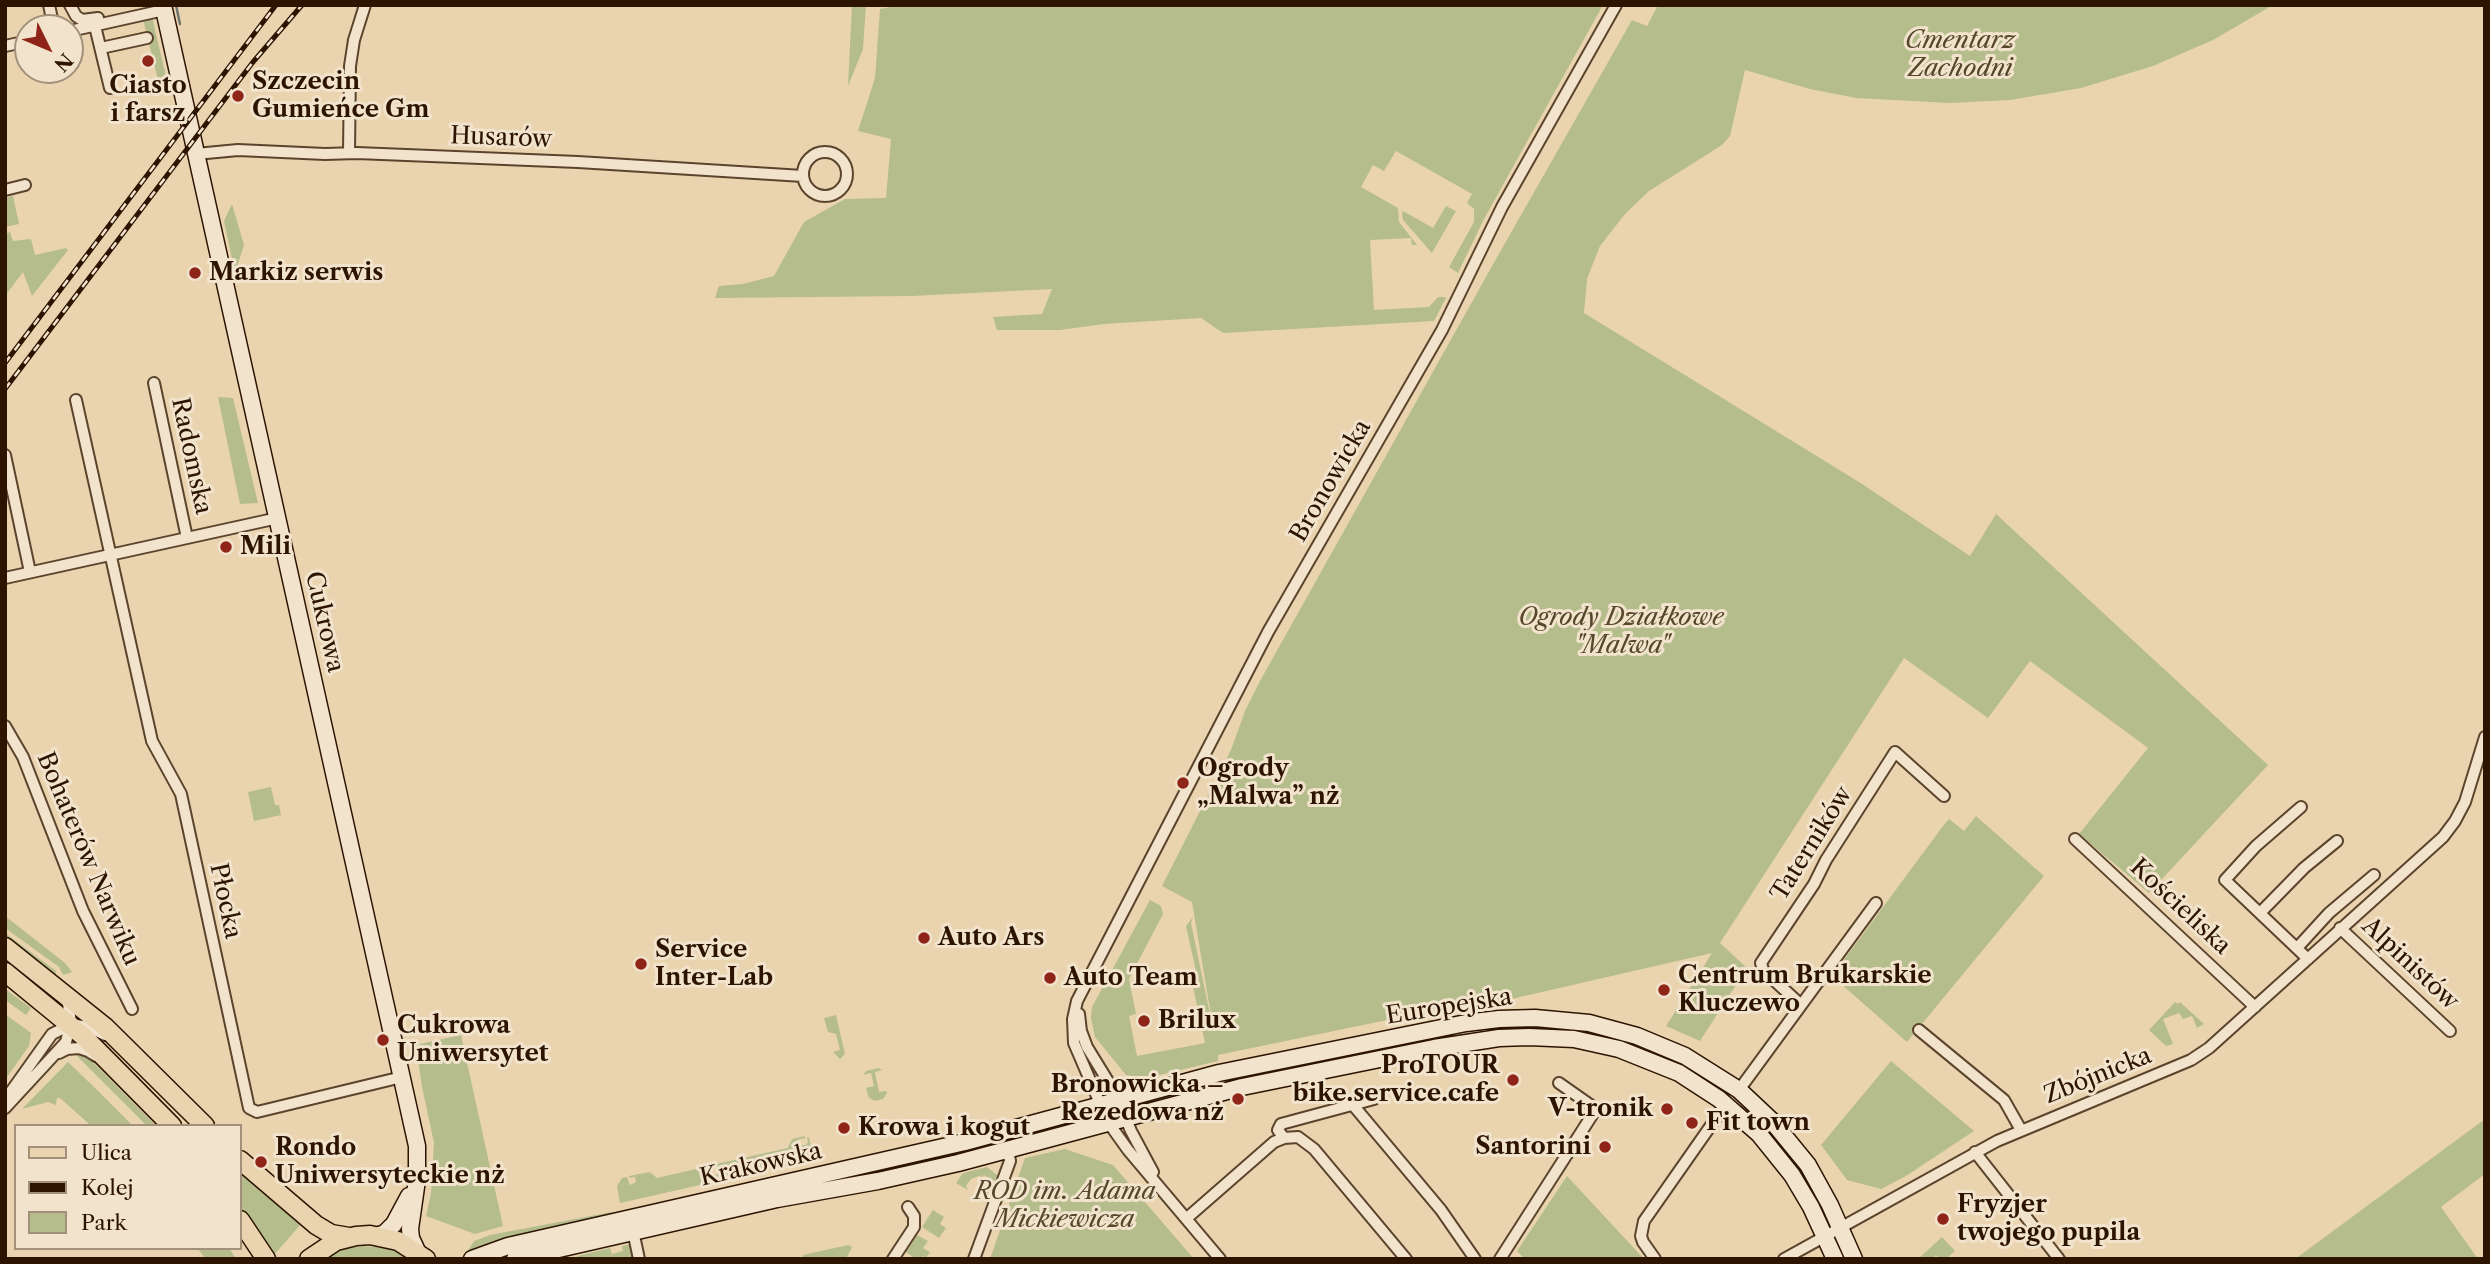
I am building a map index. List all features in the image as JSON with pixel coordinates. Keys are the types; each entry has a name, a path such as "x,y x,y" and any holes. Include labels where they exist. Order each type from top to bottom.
{"main road":[{"name":"Cukrowa","path":"164,8 417,1146 418,1167 410,1229 411,1238 421,1255"},
{"path":"5,947 64,993 128,1049 203,1124"},
{"path":"5,972 71,1026 171,1124"},
{"name":"Europejska","path":"1118,1099 1209,1075 1499,1019 1526,1018 1589,1023 1637,1036 1685,1056 1739,1090 1772,1121 1800,1154 1818,1182 1854,1259"},
{"name":"Europejska","path":"1125,1117 1233,1089 1434,1048 1521,1037 1574,1039 1633,1053 1679,1073 1726,1104 1759,1134 1786,1166 1800,1186 1835,1259"},
{"name":"Krakowska","path":"472,1259 508,1246 956,1144 1118,1099"},
{"name":"Krakowska","path":"515,1259 777,1199 878,1181 1008,1150 1125,1117"},
{"path":"242,1162 316,1225 331,1234 349,1237 377,1236 398,1241 421,1255"},
{"name":"Cukrowa","path":"377,1236 389,1230 398,1219 418,1167"},
{"path":"242,1223 266,1259"},
{"path":"309,1259 329,1244 349,1237"}],"street":[{"path":"70,5 76,16 88,20 164,8"},
{"path":"349,153 350,66 354,40 365,5"},
{"name":"Bronowicka","path":"1100,1105 1079,1058 1073,1037 1075,1008 1087,981 1268,632 1446,323 1502,207 1616,5"},
{"path":"84,28 138,10"},
{"path":"95,26 110,88"},
{"path":"101,48 147,38"},
{"name":"Husarów","path":"196,154 238,149 349,153 578,162 803,176"},
{"path":"822,153 840,158 847,173 842,188 828,196 812,192 803,176 808,160 822,153"},
{"path":"8,192 25,185"},
{"name":"Radomska","path":"154,383 187,538"},
{"path":"76,400 111,554"},
{"path":"5,455 30,572"},
{"name":"Radomska","path":"5,578 278,519"},
{"name":"Płocka","path":"111,554 152,741 181,794 249,1108 257,1112 402,1077"},
{"name":"Bohaterów Narwiku","path":"5,726 23,757 83,911 132,1009"},
{"name":"Zbójnicka","path":"1784,1259 1975,1152 2021,1130 2191,1060 2216,1042 2438,843 2455,821 2468,792 2485,737"},
{"name":"Taterników","path":"1801,1005 1763,970 1760,963 1814,884 1826,860 1895,752 1944,796"},
{"path":"2301,807 2256,846 2225,880 2308,958"},
{"name":"Kościeliska","path":"2076,839 2255,1007"},
{"path":"2260,914 2304,868 2337,841"},
{"path":"2297,948 2329,913 2374,875"},
{"path":"1739,1090 1876,903"},
{"name":"Alpinistów","path":"2340,929 2450,1031"},
{"name":"Bronowicka","path":"1087,981 1079,1008 1081,1031 1090,1054 1118,1099"},
{"path":"27,989 47,1016 50,1026 47,1040"},
{"path":"5,1108 68,1039 71,1026 70,1007 64,993"},
{"path":"5,1100 47,1040 61,1029 71,1026 92,1028 128,1049"},
{"path":"1919,1030 2003,1100 2021,1130"},
{"path":"54,1057 71,1048 88,1051 139,1090"},
{"path":"1500,1259 1596,1109 1559,1083"},
{"path":"1118,1099 1167,1195"},
{"path":"1284,1138 1278,1130 1281,1124 1374,1099"},
{"path":"1655,1259 1642,1236 1644,1221 1726,1104"},
{"path":"1100,1105 1108,1122 1128,1150 1220,1259"},
{"path":"1353,1105 1441,1210 1475,1259"},
{"path":"1186,1219 1274,1142 1284,1138 1298,1138 1307,1143 1406,1259"},
{"path":"974,1259 1010,1161 1008,1150"},
{"path":"1975,1152 2059,1259"},
{"path":"893,1259 914,1227 914,1216 908,1208"},
{"path":"633,1231 639,1259"}],"green space":[{"path":"852,5 866,5 863,49 848,86"},
{"path":"901,5 1603,5 1484,219 1458,273 1449,267 1474,222 1474,209 1467,203 1472,194 1396,151 1384,171 1373,165 1361,187 1398,208 1399,222 1417,245 1412,245 1411,238 1370,240 1374,310 1429,307 1438,297 1444,297 1446,298 1434,321 1223,333 1201,318 1104,324 1060,330 997,330 993,317 1042,314 1052,289 912,296 715,298 719,286 743,284 774,276 804,222 845,199 886,198 891,139 858,131 875,78 880,9"},
{"name":"Ogrody Działkowe \"Malwa\"","path":"1658,5 2273,5 2213,40 2153,66 2081,88 2010,100 1949,103 1856,98 1810,89 1745,70 1730,136 1722,145 1649,191 1625,214 1600,246 1587,279 1584,313 1859,482 1970,556 1996,514 2268,765 2149,893 2079,834 2148,748 2030,661 1988,718 1904,658 1720,943 1747,968 1700,1041 1666,1026 1712,953 1507,1000 1441,1007 1218,1055 1218,1061 1147,1078 1126,1075 1095,1037 1092,1007 1150,900 1161,906 1163,914 1129,979 1136,1014 1129,1016 1137,1056 1205,1043 1193,987 1199,985 1186,926 1193,917 1191,923 1214,1033 1192,902 1162,886 1231,750 1245,711 1260,681 1496,259 1632,20 1647,26"},
{"path":"152,17 169,89 160,88 143,19"},
{"path":"13,196 19,224 5,227 5,198"},
{"path":"232,204 244,245 235,273 224,221"},
{"path":"1446,206 1456,211 1432,253 1403,220 1402,214 1403,211 1433,228"},
{"path":"10,232 13,241 31,239 35,255 66,248 68,250 32,296 23,272 5,296 5,234"},
{"path":"218,397 233,398 258,503 240,504"},
{"path":"271,787 275,805 279,805 281,815 254,821 248,792"},
{"path":"1976,816 2044,876 1907,1042 1832,976 1949,819 1964,831"},
{"path":"5,916 65,963 72,972 63,975 59,967 5,928"},
{"path":"5,933 56,971 55,977 5,940"},
{"path":"5,989 31,1008 26,1015 5,1000"},
{"path":"2175,1002 2180,1002 2204,1024 2197,1028 2192,1016 2183,1019 2179,1013 2163,1019 2173,1044 2166,1046 2149,1030"},
{"path":"5,1014 31,1033 29,1046 5,1080"},
{"path":"836,1015 845,1054 840,1059 833,1052 840,1050 836,1034 828,1032 824,1018"},
{"path":"461,1035 503,1226 475,1234 426,1216 431,1193 434,1143 416,1045"},
{"path":"75,1054 88,1057 154,1124 145,1124"},
{"path":"1891,1061 1974,1131 1906,1176 1881,1189 1847,1180 1821,1145"},
{"path":"68,1062 131,1124 88,1124 60,1098 57,1098 56,1105 48,1102 22,1109"},
{"path":"879,1068 882,1070 875,1072 879,1092 887,1093 883,1099 875,1101 869,1098 866,1088 874,1086 871,1073 863,1075 866,1071"},
{"path":"2485,1119 2485,1174 2441,1207 2478,1259 2295,1259"},
{"path":"805,1136 797,1140 798,1146 806,1145 807,1137 809,1138 814,1160 715,1182 713,1176 718,1174 716,1164 788,1148 792,1139"},
{"name":"ROD im. Adama Mickiewicza","path":"1065,1149 1113,1165 1194,1259 990,1259 1025,1158"},
{"path":"987,1167 997,1175 989,1195 985,1193 990,1179 984,1175 971,1179 966,1186 968,1190 956,1183 963,1173"},
{"path":"700,1168 702,1178 707,1177 709,1183 620,1203 617,1186 622,1178 627,1177 630,1185 636,1182 635,1177 629,1176 650,1172 657,1178"},
{"path":"242,1175 302,1223 273,1256 242,1209"},
{"path":"1567,1176 1644,1259 1525,1259 1517,1251"},
{"path":"933,1210 944,1217 940,1224 946,1228 939,1238 922,1227"},
{"path":"612,1212 610,1216 466,1254 474,1241 490,1235"},
{"path":"917,1235 928,1241 923,1248 930,1252 926,1258 923,1256 916,1259 906,1252"},
{"path":"1942,1237 1955,1251 1946,1259 1940,1259 1936,1255 1933,1259 1918,1259"},
{"path":"631,1244 634,1256 624,1259 578,1259 577,1256 610,1248 612,1254 623,1251 622,1246"},
{"path":"848,1245 852,1247 846,1259 803,1257 803,1255"},
{"path":"363,1246 388,1248 410,1259 325,1259 344,1249"},
{"path":"199,1250 230,1250 236,1259 206,1259"}],"waterway":[{"path":"176,5 180,24"}],"railway":[{"path":"5,363 276,5"},
{"path":"5,389 253,62 302,5"}],"place":[{"name":"Ciasto i farsz","path":"148,61"},
{"name":"Szczecin Gumieńce Gm","path":"238,96"},
{"name":"Markiz serwis","path":"195,273"},
{"name":"Mili","path":"226,547"},
{"name":"Ogrody „Malwa” nż","path":"1183,783"},
{"name":"Auto Ars","path":"924,938"},
{"name":"Service Inter-Lab","path":"641,964"},
{"name":"Auto Team","path":"1050,978"},
{"name":"Centrum Brukarskie Kluczewo","path":"1664,990"},
{"name":"Brilux","path":"1144,1021"},
{"name":"Cukrowa Uniwersytet","path":"383,1040"},
{"name":"ProTOUR bike.service.cafe","path":"1513,1080"},
{"name":"Bronowicka – Rezedowa nż","path":"1238,1099"},
{"name":"V-tronik","path":"1667,1109"},
{"name":"Fit town","path":"1692,1123"},
{"name":"Krowa i kogut","path":"844,1128"},
{"name":"Santorini","path":"1605,1147"},
{"name":"Rondo Uniwersyteckie nż","path":"261,1162"},
{"name":"Fryzjer twojego pupila","path":"1943,1219"}],"park label":[{"name":"Cmentarz Zachodni","path":"1960,55"}]}
